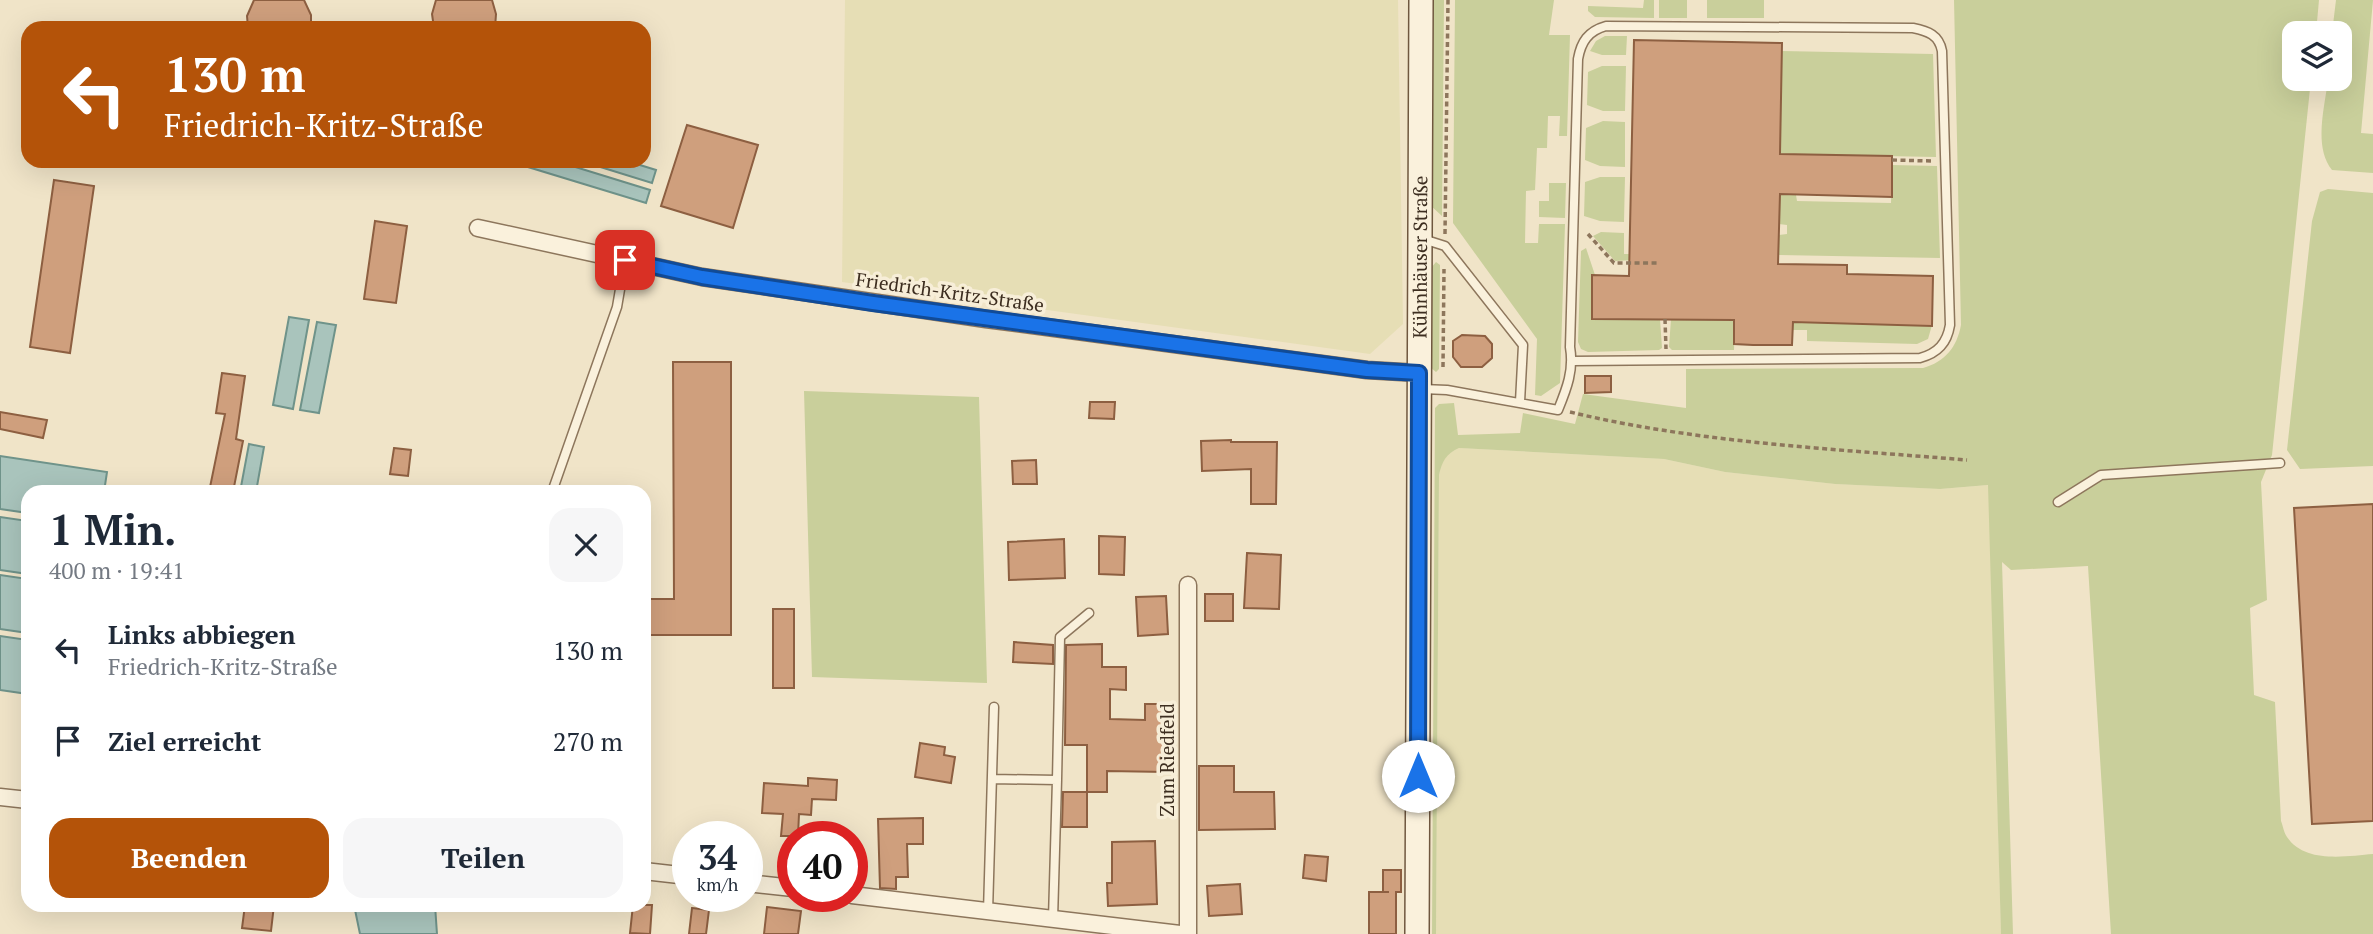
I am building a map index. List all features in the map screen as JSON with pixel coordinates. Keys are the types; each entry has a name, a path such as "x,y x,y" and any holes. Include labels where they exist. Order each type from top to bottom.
{"street":[{"name":"Kühnhäuser Straße","path":"1417,934 1421,0"},
{"name":"Friedrich-Kritz-Straße","path":"478,229 702,277 986,319 1367,370 1419,381"},
{"name":"Zum Riedfeld","path":"1188,585 1188,934"},
{"path":"0,797 21,799"},
{"path":"651,872 672,874"},
{"path":"868,897 1180,934"}],"lane":[{"path":"1419,381 1443,390 1558,410 1570,379 1572,361 1570,347 1578,60 1583,43 1592,32 1606,26 1913,29 1930,33 1937,38 1942,51 1950,325 1942,346 1930,356 1920,358 1572,361"},
{"path":"1420,239 1429,239 1445,246 1522,345 1520,402"},
{"path":"554,485 617,307 625,260"},
{"path":"2058,502 2101,475 2280,463"},
{"path":"1053,919 1060,637 1089,613"},
{"path":"988,912 994,707"},
{"path":"992,779 1057,780"}],"path":[{"path":"1443,390 1448,0"},
{"path":"1892,160 1945,161"},
{"path":"1587,232 1614,263 1660,263"},
{"path":"1665,319 1665,332"},
{"path":"1558,410 1624,425 1878,454 1967,460"}],"shaded area":[{"path":"845,0 1398,0 1403,324 1370,354 842,282"},
{"path":"1459,448 1664,459 1725,472 1835,484 1940,489 1989,485 2001,934 1436,934 1439,475 1441,463 1449,453"}],"green space":[{"path":"1431,0 1444,0 1442,216 1430,205"},
{"path":"1455,0 1554,0 1549,35 1570,35 1567,136 1559,136 1560,116 1548,116 1547,148 1537,148 1535,190 1526,191 1525,243 1538,243 1539,224 1565,224 1560,383 1541,396 1535,395 1537,339 1453,223"},
{"path":"1644,0 1654,0 1654,18 1595,17 1588,11 1588,6 1643,8"},
{"path":"1659,0 1687,0 1687,18 1659,18"},
{"path":"1707,0 1764,0 1764,18 1707,18"},
{"path":"1954,0 2319,0 2317,21 2282,21 2282,91 2310,91 2272,455 2261,482 2267,600 2250,608 2254,695 2275,702 2281,821 2287,837 2295,846 2315,855 2339,857 2373,854 2373,934 2111,934 2088,566 2011,570 2002,562 2013,934 2001,934 1988,485 1940,489 1835,484 1725,472 1664,459 1459,448 1445,458 1439,475 1436,934 1432,934 1435,408 1439,404 1454,403 1458,435 1520,433 1523,413 1575,424 1583,394 1686,408 1686,369 1923,368 1944,358 1953,347 1961,325"},
{"path":"2336,0 2373,0 2361,133 2373,134 2373,173 2332,170 2323,150 2322,126 2326,91 2352,91 2352,21 2333,21"},
{"path":"1605,36 1627,36 1626,55 1602,55 1590,51 1596,41"},
{"path":"1782,51 1933,54 1936,157 1780,154"},
{"path":"1602,66 1626,66 1625,111 1603,111 1587,105 1588,72"},
{"path":"1603,121 1625,122 1625,167 1600,166 1585,160 1586,128"},
{"path":"1892,165 1937,166 1940,258 1779,255 1779,235 1787,234 1787,225 1779,224 1780,194 1796,195 1797,201 1891,203"},
{"path":"1600,177 1625,177 1624,222 1600,221 1584,216 1585,182"},
{"path":"1549,183 1566,183 1565,218 1539,217 1539,201 1549,201"},
{"path":"2328,189 2373,193 2373,466 2300,469 2287,450 2312,221 2320,192"},
{"path":"1601,232 1624,233 1624,254 1734,255 1615,261 1593,236"},
{"path":"1586,248 1595,275 1592,276 1592,318 1660,319 1662,348 1588,352 1581,349 1578,342 1581,251"},
{"path":"1436,262 1440,265 1439,369 1436,372 1430,367 1431,268"},
{"path":"1736,267 1734,350 1672,350 1669,347 1671,319 1707,320"},
{"path":"1792,322 1932,325 1928,339 1917,344 1807,341 1807,330 1792,330"},
{"path":"804,391 979,397 987,683 812,677"}],"water":[{"path":"531,168 579,168 650,190 646,203"},
{"path":"604,168 650,168 656,170 652,183"},
{"path":"289,317 309,320 293,409 273,405"},
{"path":"317,322 336,325 319,413 300,410"},
{"path":"249,444 264,447 257,485 241,485"},
{"path":"0,456 107,472 105,485 21,485 21,512 0,509"},
{"path":"0,517 21,520 21,573 0,570"},
{"path":"0,575 21,578 21,632 0,629"},
{"path":"0,636 21,639 21,693 0,690"},
{"path":"355,912 435,912 437,934 360,934"}],"building":[{"path":"254,0 304,0 311,21 247,21"},
{"path":"436,0 492,0 496,14 496,21 433,21"},
{"path":"1634,40 1782,43 1780,154 1892,156 1892,197 1780,194 1778,264 1847,265 1847,274 1933,276 1932,326 1793,322 1792,345 1753,345 1734,344 1734,320 1592,319 1592,275 1629,276"},
{"path":"687,125 758,145 733,228 661,206"},
{"path":"54,180 94,186 70,353 30,347"},
{"path":"375,221 407,226 396,303 364,299"},
{"path":"1462,335 1485,336 1492,344 1492,358 1482,367 1461,367 1453,357 1453,341"},
{"path":"673,362 731,362 731,635 651,635 651,599 674,599"},
{"path":"222,373 245,376 236,439 243,441 234,485 210,485 225,414 216,413"},
{"path":"1585,376 1611,376 1611,392 1585,393"},
{"path":"1090,402 1115,402 1114,419 1089,418"},
{"path":"0,412 47,420 43,438 0,429"},
{"path":"1201,441 1277,442 1276,504 1251,504 1251,469 1202,471"},
{"path":"394,448 411,450 408,476 390,474"},
{"path":"1036,460 1037,484 1013,484 1012,461"},
{"path":"2373,504 2373,821 2312,824 2294,508"},
{"path":"1099,536 1125,537 1124,575 1099,574"},
{"path":"1064,539 1065,578 1009,580 1008,542"},
{"path":"1247,553 1281,555 1279,609 1244,608"},
{"path":"1205,594 1233,594 1233,621 1205,621"},
{"path":"1166,596 1168,634 1138,636 1136,597"},
{"path":"773,609 794,609 794,688 773,688"},
{"path":"1014,642 1053,645 1053,664 1013,662"},
{"path":"1102,644 1102,667 1126,667 1126,690 1110,689 1110,719 1145,720 1145,704 1166,704 1166,772 1107,771 1107,792 1087,792 1087,745 1065,745 1066,645"},
{"path":"920,743 945,747 944,755 955,757 951,783 915,777"},
{"path":"1199,766 1234,766 1234,792 1274,792 1275,829 1199,830"},
{"path":"808,778 837,780 836,800 812,799 811,815 799,814 799,821 782,821 783,814 762,813 764,783 808,786"},
{"path":"1063,792 1087,792 1087,827 1062,827"},
{"path":"923,818 923,844 907,844 908,877 896,877 896,889 880,888 878,819"},
{"path":"1155,841 1157,904 1108,906 1107,883 1112,883 1112,842"},
{"path":"1305,855 1328,857 1326,881 1303,878"},
{"path":"1383,870 1401,870 1401,892 1396,892 1396,934 1369,934 1369,892 1383,892"},
{"path":"1240,884 1242,914 1209,916 1207,886"},
{"path":"652,905 650,934 630,933 632,912 651,912"},
{"path":"767,907 777,908 777,912 801,912 798,934 764,934"},
{"path":"244,912 273,912 271,931 242,928"},
{"path":"692,912 709,912 706,934 689,934"}],"route":[{"path":"625,260 702,277 986,319 1367,370 1419,373 1418,776"}]}
